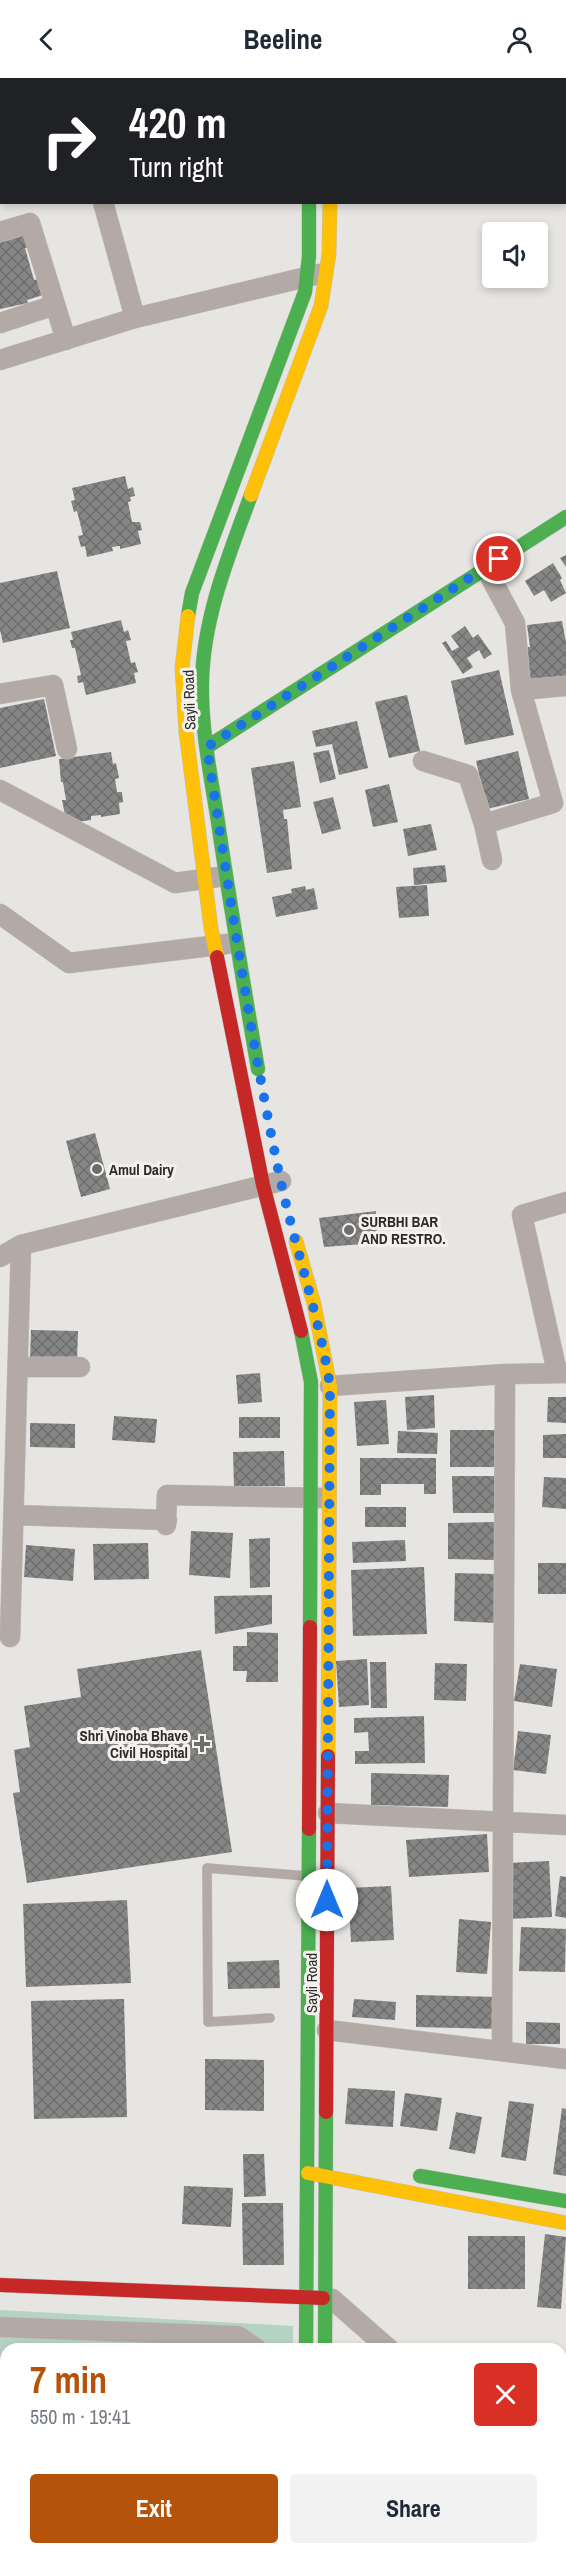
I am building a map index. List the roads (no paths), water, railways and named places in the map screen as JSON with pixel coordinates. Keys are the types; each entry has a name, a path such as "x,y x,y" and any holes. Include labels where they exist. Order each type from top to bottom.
{"main road":[{"path":"309,204 308,277 298,314 201,567 188,615 182,668 184,712 214,945 276,1182 311,1382 306,2173 315,2298 324,2343"},
{"name":"Sayli Road","path":"261,1085 236,943 207,747 202,683 210,619 225,565 321,306 328,272 330,204"},
{"path":"207,747 566,517"},
{"name":"Sayli Road","path":"292,1223 314,1304 330,1386 327,2030 331,2161 326,2176 315,2298"},
{"path":"306,2156 331,2161"},
{"path":"306,2173 566,2223"},
{"path":"406,2174 566,2201"},
{"path":"0,2285 315,2298"},
{"path":"307,2343 315,2298"}],"street":[{"path":"104,204 135,318"},
{"path":"0,232 30,223 66,340"},
{"path":"0,360 135,318 328,272"},
{"path":"0,323 56,305"},
{"path":"484,824 553,803 521,690 515,623 485,567"},
{"path":"0,694 53,684 67,749"},
{"path":"521,690 566,686"},
{"path":"423,761 468,775 484,824 492,860"},
{"path":"0,790 175,883 226,876"},
{"path":"0,914 69,963 236,943"},
{"path":"0,1257 21,1245 276,1182"},
{"path":"330,1386 562,1372 522,1215 566,1202"},
{"path":"10,1637 21,1245"},
{"path":"18,1367 80,1367"},
{"path":"502,2051 505,1374"},
{"path":"14,1515 167,1523 167,1495 330,1498"},
{"path":"328,1813 566,1825"},
{"path":"327,2030 566,2059"},
{"path":"315,2298 332,2299 382,2343"},
{"path":"0,2328 73,2340 184,2341 238,2336 248,2343"}],"lane":[{"path":"270,2018 208,2022 207,1868 327,1878"}],"place":[{"name":"Amul Dairy","path":"97,1169"},
{"name":"SURBHI BAR AND RESTRO.","path":"349,1230"},
{"name":"Shri Vinoba Bhave Civil Hospital","path":"202,1744"}]}
